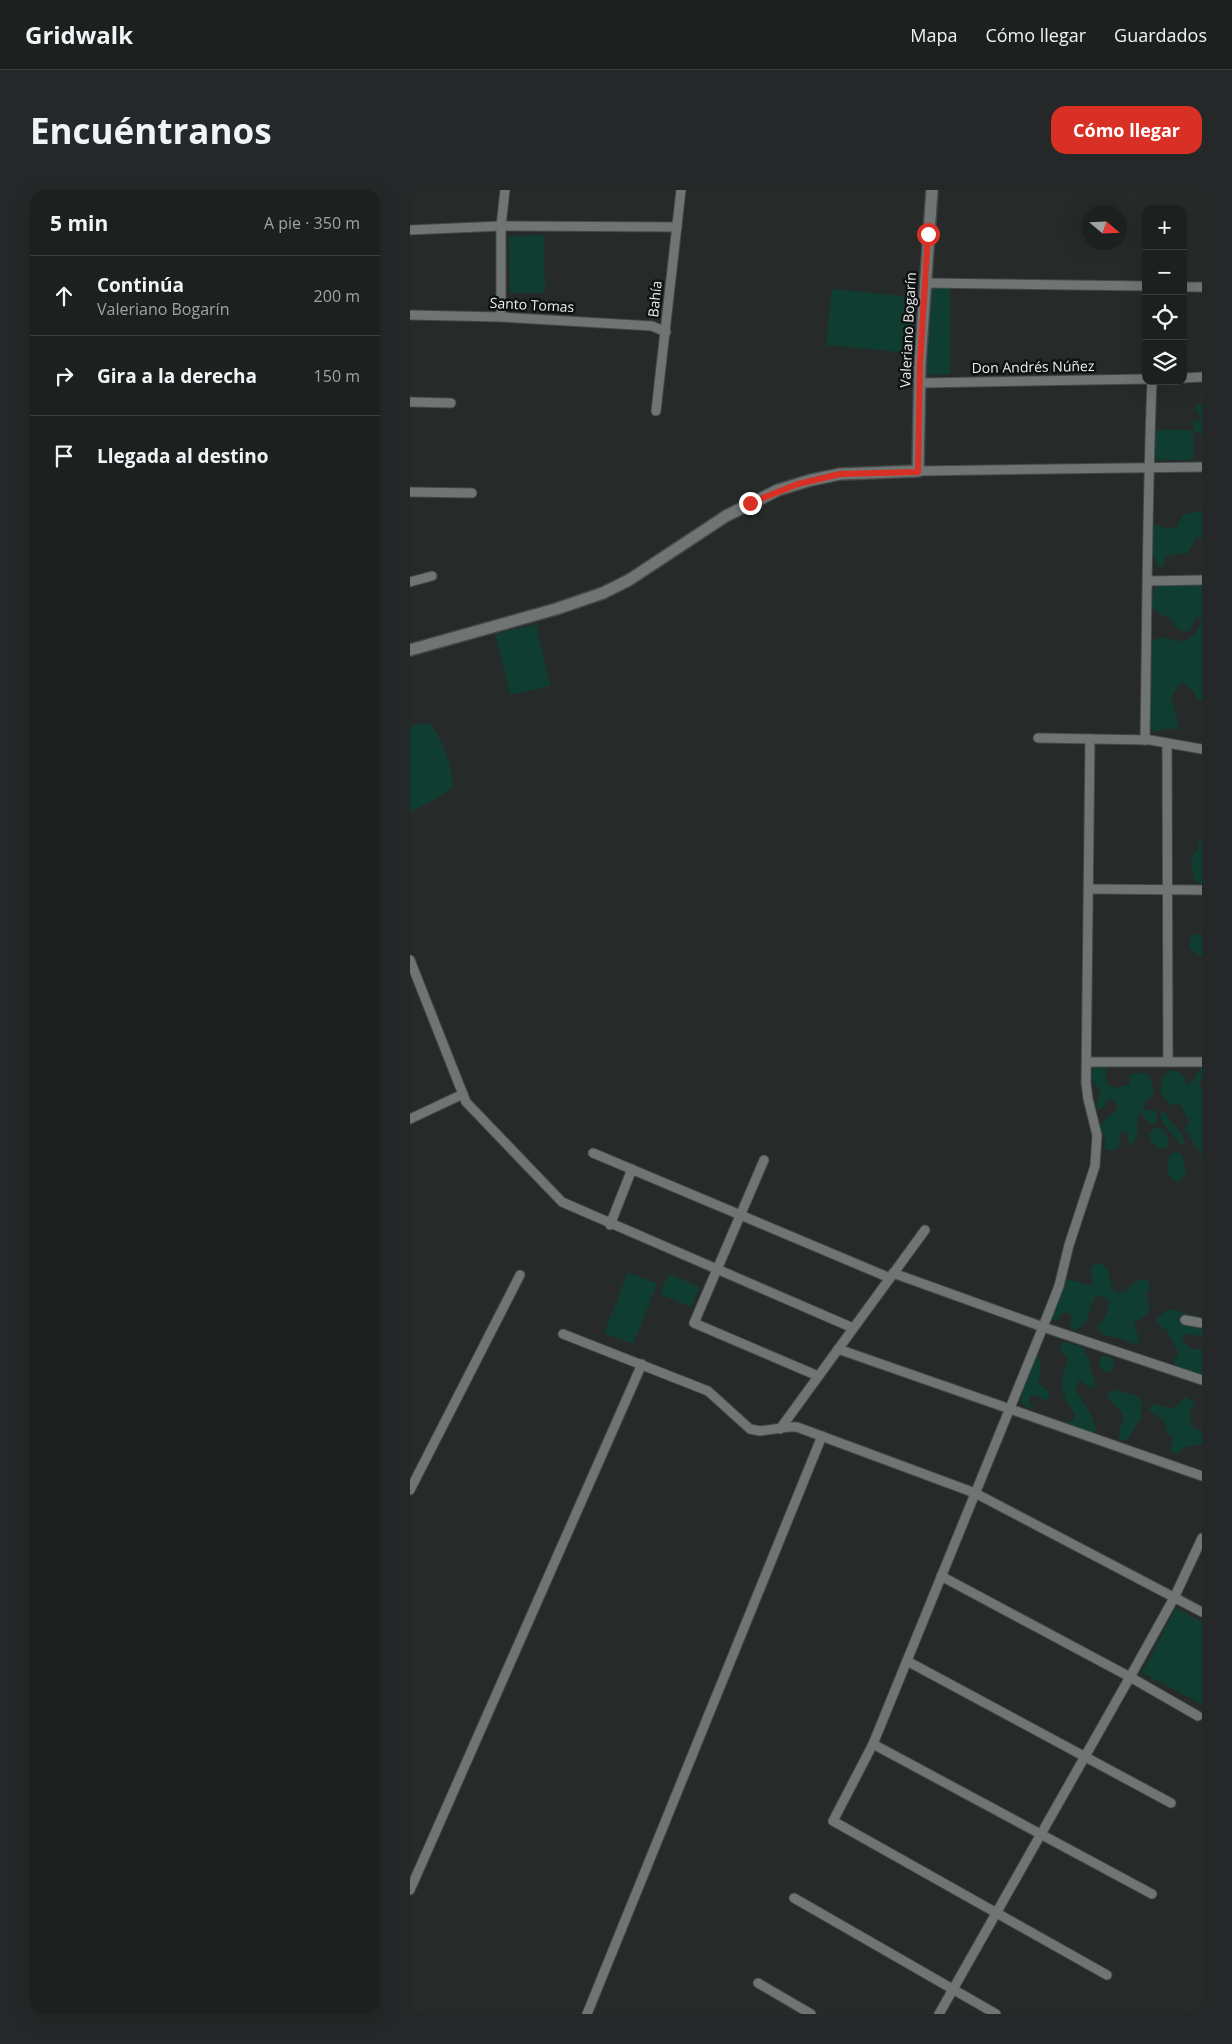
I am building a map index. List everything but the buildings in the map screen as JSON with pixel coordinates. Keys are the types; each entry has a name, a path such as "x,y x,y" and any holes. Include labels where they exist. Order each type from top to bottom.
{"street":[{"path":"501,317 502,226 505,190"},
{"name":"Bahía","path":"656,411 681,190"},
{"name":"Valeriano Bogarín","path":"918,472 920,383 932,190"},
{"path":"410,230 502,226 677,227"},
{"path":"926,283 1142,286"},
{"path":"1187,287 1202,287"},
{"path":"652,326 668,312"},
{"name":"Santo Tomas","path":"410,315 501,317 652,326 666,332"},
{"name":"Don Andrés Núñez","path":"920,383 1142,378"},
{"path":"1187,378 1202,378"},
{"path":"1145,740 1148,468 1152,385"},
{"path":"410,402 451,403"},
{"path":"410,650 556,609 603,593 629,580 726,516 778,490 811,480 840,474 1202,467"},
{"path":"410,492 472,493"},
{"path":"410,582 432,576"},
{"path":"1148,581 1202,580"},
{"path":"1038,738 1145,740 1202,749"},
{"path":"1090,739 1086,1062 1088,1099 1097,1134 1095,1166 1069,1245 1059,1286 1043,1327 873,1744 833,1821 1107,1975"},
{"path":"1167,743 1168,1061"},
{"path":"1089,889 1202,890"},
{"path":"410,960 466,1102 562,1202 610,1225 853,1328"},
{"path":"1086,1062 1202,1062"},
{"path":"410,1118 463,1094"},
{"path":"593,1153 740,1215 892,1275 1202,1380"},
{"path":"764,1160 694,1323 818,1376"},
{"path":"610,1225 632,1169"},
{"path":"780,1429 925,1230"},
{"path":"410,1490 520,1275"},
{"path":"1185,1320 1202,1323"},
{"path":"563,1334 708,1391 750,1429 760,1431 793,1427 975,1493 1202,1612"},
{"path":"838,1349 1202,1476"},
{"path":"410,1890 642,1364"},
{"path":"587,2014 822,1436"},
{"path":"939,2014 1174,1598 1202,1538"},
{"path":"941,1576 1130,1677 1198,1716"},
{"path":"907,1661 1171,1804"},
{"path":"873,1744 1152,1894"},
{"path":"794,1898 996,2014"},
{"path":"758,1983 811,2014"}],"green space":[{"path":"544,235 545,293 510,293 509,236"},
{"path":"931,288 950,288 950,374 925,375"},
{"path":"832,289 915,297 910,353 826,345"},
{"path":"1197,404 1202,405 1202,435 1194,430 1193,421 1201,419 1195,407"},
{"path":"1154,430 1193,430 1193,460 1154,460"},
{"path":"1202,511 1202,539 1196,537 1188,553 1165,556 1165,562 1161,568 1158,566 1156,560 1149,552 1150,523 1170,529 1176,528 1184,514"},
{"path":"1186,582 1202,586 1202,699 1199,701 1191,688 1182,683 1177,687 1171,699 1179,725 1175,730 1168,728 1155,732 1149,729 1149,645 1157,638 1179,641 1188,639 1198,629 1201,616 1195,618 1190,631 1180,630 1171,618 1155,610 1152,597 1157,585"},
{"path":"536,624 550,686 510,695 495,634"},
{"path":"418,723 431,724 440,739 449,762 453,787 410,812 410,729"},
{"path":"1202,841 1202,886 1194,878 1191,859 1198,849 1199,843"},
{"path":"1198,933 1202,934 1202,956 1195,954 1189,946 1192,936"},
{"path":"1105,1064 1107,1084 1116,1088 1129,1085 1129,1076 1131,1075 1143,1073 1150,1076 1154,1093 1144,1102 1144,1109 1146,1111 1156,1111 1158,1117 1156,1123 1151,1123 1141,1113 1138,1114 1136,1139 1130,1147 1128,1135 1123,1131 1119,1135 1120,1142 1117,1149 1111,1151 1105,1149 1105,1136 1099,1128 1118,1107 1112,1099 1108,1099 1104,1107 1098,1110 1096,1104 1101,1092 1091,1079 1094,1066"},
{"path":"1202,1064 1202,1078 1199,1083 1202,1088 1202,1156 1185,1129 1189,1121 1180,1104 1170,1105 1160,1092 1163,1079 1168,1071 1171,1070 1181,1074 1186,1083 1190,1084"},
{"path":"1162,1112 1165,1112 1180,1131 1185,1145 1180,1144 1164,1125 1161,1117"},
{"path":"1156,1127 1166,1135 1168,1141 1167,1148 1157,1148 1152,1143 1149,1134"},
{"path":"1176,1152 1182,1154 1186,1171 1179,1182 1172,1178 1168,1172 1169,1156"},
{"path":"1097,1263 1106,1267 1111,1284 1116,1292 1125,1291 1141,1279 1148,1280 1150,1287 1146,1296 1149,1309 1144,1317 1135,1322 1136,1331 1140,1338 1137,1344 1106,1336 1097,1328 1107,1311 1109,1303 1106,1297 1096,1296 1086,1320 1080,1328 1075,1330 1070,1326 1072,1317 1067,1312 1061,1314 1058,1321 1054,1321 1049,1317 1062,1280 1066,1279 1089,1285 1094,1284 1090,1271 1093,1265"},
{"path":"628,1272 657,1284 633,1344 604,1333"},
{"path":"669,1274 699,1287 691,1307 660,1294"},
{"path":"1174,1309 1186,1315 1196,1315 1202,1322 1202,1336 1185,1334 1182,1340 1191,1349 1202,1349 1202,1375 1197,1380 1176,1368 1173,1359 1176,1358 1178,1352 1166,1329 1160,1326 1156,1320 1165,1311"},
{"path":"1062,1343 1081,1346 1090,1360 1090,1370 1095,1379 1095,1386 1089,1388 1079,1380 1076,1390 1093,1419 1096,1429 1094,1432 1069,1426 1068,1423 1073,1420 1075,1414 1064,1394 1062,1381 1069,1359 1060,1350"},
{"path":"1030,1349 1033,1349 1039,1357 1039,1384 1047,1390 1050,1396 1046,1401 1031,1395 1029,1401 1033,1409 1022,1404 1023,1389 1029,1376 1025,1357"},
{"path":"1104,1354 1113,1359 1115,1366 1111,1372 1104,1371 1099,1366 1100,1359"},
{"path":"1113,1390 1135,1395 1142,1402 1141,1418 1128,1439 1123,1441 1120,1440 1119,1433 1123,1416 1119,1408 1107,1397"},
{"path":"1185,1397 1194,1402 1190,1415 1193,1428 1202,1431 1202,1444 1187,1446 1176,1454 1170,1450 1173,1437 1167,1434 1164,1421 1152,1413 1149,1408 1154,1404 1173,1409"},
{"path":"1176,1608 1202,1622 1202,1704 1142,1673"}],"route":[{"path":"750,503 778,490 840,474 918,472 920,364 928,234"}]}
